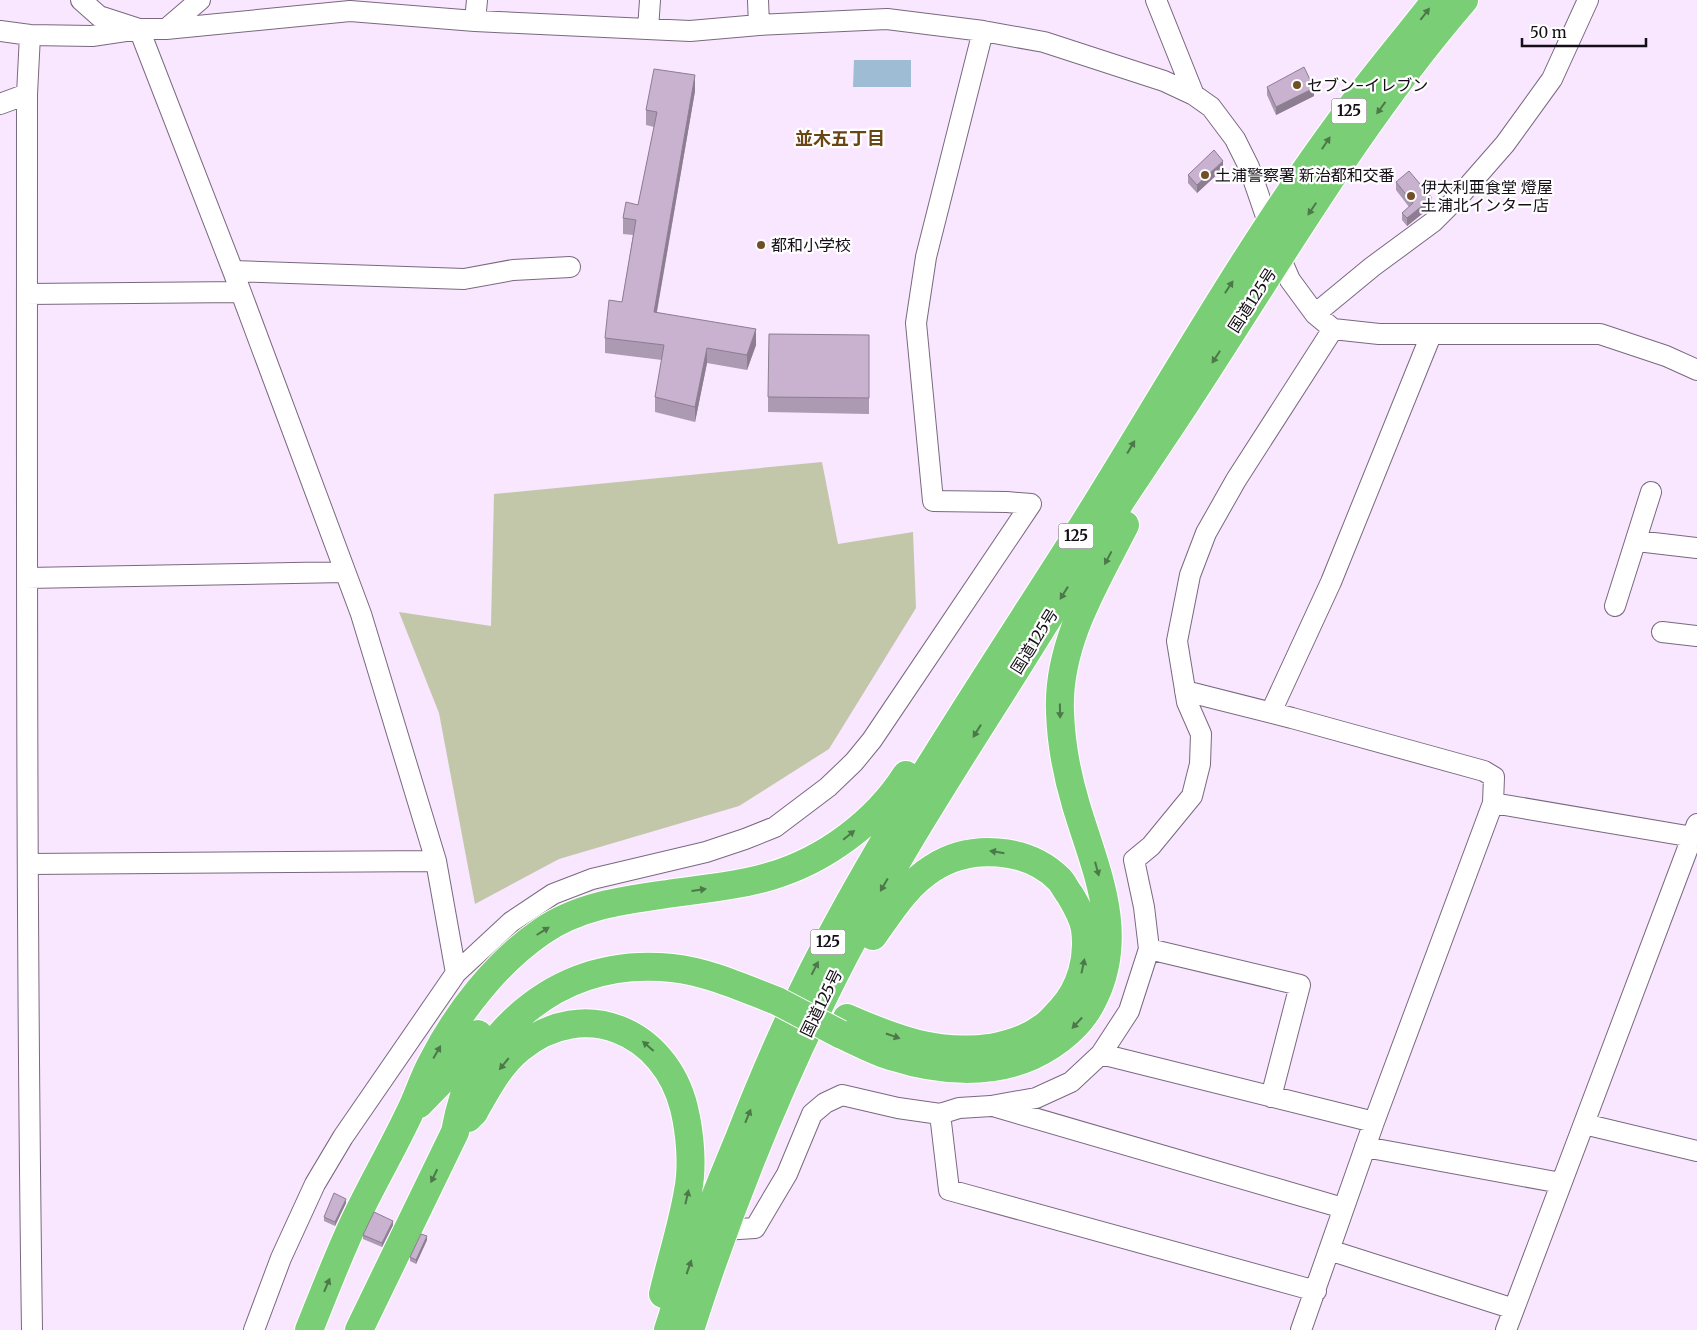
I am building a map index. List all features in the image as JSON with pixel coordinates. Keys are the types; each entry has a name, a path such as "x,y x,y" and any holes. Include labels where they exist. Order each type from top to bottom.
{"highway":[{"name":"国道125号","path":"668,1330 710,1209 764,1074 806,984 881,846 1106,489 1184,358 1269,226 1340,122 1436,0"},
{"name":"国道125号","path":"690,1330 723,1230 786,1078 826,992 856,934 941,787 1122,500 1280,256 1358,140 1464,0"},
{"path":"410,1112 452,1071 486,1023 514,996 548,973 583,959 628,951 669,952 718,961 741,969 780,994 844,1026 894,1057 948,1068 993,1067 1014,1062 1049,1048 1080,1022 1091,1005 1105,970 1108,932 1101,887 1076,805 1066,763 1060,711 1064,662 1085,603 1135,508 1185,405"},
{"path":"309,1330 354,1221 410,1112 430,1063 479,989 508,958 544,930 589,909 612,903 722,887 773,875 820,855 841,842 861,826 899,787 916,759 1046,584"},
{"path":"786,1078 867,944 894,906 932,868 950,859 969,853 990,851 1010,854 1043,866 1060,880 1076,905 1085,927 1086,946 1084,966 1078,984 1069,1001 1056,1015 1043,1028 1026,1037 1006,1045 967,1051 945,1050 918,1045 870,1028 844,1026"},
{"path":"359,1330 455,1132 460,1104 476,1068 489,1048 520,1014 551,991 569,983 604,972 647,967 672,968 698,973 734,984 780,994"},
{"path":"455,1132 474,1112 504,1062 528,1042 555,1028 573,1024 609,1027 626,1032 642,1041 655,1052 673,1078 684,1108 690,1162 689,1189 656,1330"}],"street":[{"path":"81,0 99,16 139,29"},
{"path":"166,29 200,0"},
{"path":"475,21 477,0"},
{"path":"648,29 650,0"},
{"path":"758,0 759,25"},
{"path":"1156,0 1194,95"},
{"path":"1315,314 1372,267 1433,222 1463,192 1505,144 1552,79 1588,0"},
{"path":"0,31 30,35 92,36 139,29 166,29 350,11 475,21 690,31 759,25 887,20 983,31 1044,42 1164,81 1194,95 1211,107 1235,139 1248,167 1290,280 1315,314 1334,329 1380,334 1431,335 1600,334 1697,370"},
{"path":"139,29 360,614 436,861 456,973"},
{"path":"254,1330 281,1258 315,1184 342,1137 456,973 511,922 553,894 592,879 706,852 745,839 775,827 828,787 854,762 872,740 1031,504 933,501 926,436 916,323 926,257 983,31"},
{"path":"30,35 27,94 27,578 28,1049 32,1330"},
{"path":"0,104 27,94"},
{"path":"232,271 464,279 513,270 570,268"},
{"path":"27,294 239,292"},
{"path":"723,1230 755,1228 787,1174 812,1114 824,1103 842,1095 898,1108 940,1114 959,1108 991,1106 1036,1098 1071,1082 1101,1054 1129,1011 1149,949 1144,907 1134,860 1151,846 1192,796 1200,764 1201,734 1187,702 1177,641 1190,575 1206,533 1236,480 1334,329"},
{"path":"1272,712 1331,582 1431,335"},
{"path":"1616,606 1651,492"},
{"path":"1637,541 1697,548"},
{"path":"27,578 345,572"},
{"path":"1662,632 1697,636"},
{"path":"1185,691 1272,712 1484,770 1494,777 1493,803 1374,1122 1301,1330"},
{"path":"1493,803 1695,830 1506,1330"},
{"path":"28,864 436,861"},
{"path":"1149,949 1300,985 1271,1097"},
{"path":"1101,1054 1374,1122"},
{"path":"991,1106 1343,1208"},
{"path":"940,1114 949,1190 1316,1291"},
{"path":"1584,1124 1697,1151"},
{"path":"1365,1147 1561,1183"},
{"path":"1329,1250 1514,1309"}],"green space":[{"path":"822,462 838,544 913,532 916,608 829,749 739,806 559,859 475,904 439,713 399,612 491,626 494,494"}],"water":[{"path":"854,60 911,60 911,87 853,87"}],"building":[{"name":"セブン-イレブン","path":"1304,67 1314,88 1276,107 1267,87"},
{"path":"654,69 695,75 654,312 756,329 747,355 707,348 695,407 655,397 664,345 605,338 609,300 622,302 636,220 623,218 626,202 638,205 657,112 646,110"},
{"path":"1214,150 1223,161 1197,185 1188,175"},
{"path":"1409,171 1432,198 1407,218 1402,213 1413,203 1396,182"},
{"path":"769,334 869,335 869,398 768,397"},
{"path":"334,1193 346,1199 335,1222 324,1217"},
{"path":"374,1212 393,1221 382,1243 363,1235"},
{"path":"421,1234 427,1236 416,1260 410,1257"}],"place":[{"name":"セブン-イレブン","path":"1297,85"},
{"name":"土浦警察署 新治都和交番","path":"1205,175"},
{"name":"伊太利亜食堂 燈屋 土浦北インター店","path":"1411,196"},
{"name":"都和小学校","path":"761,245"}],"district":[{"name":"並木五丁目","path":"840,139"}]}
